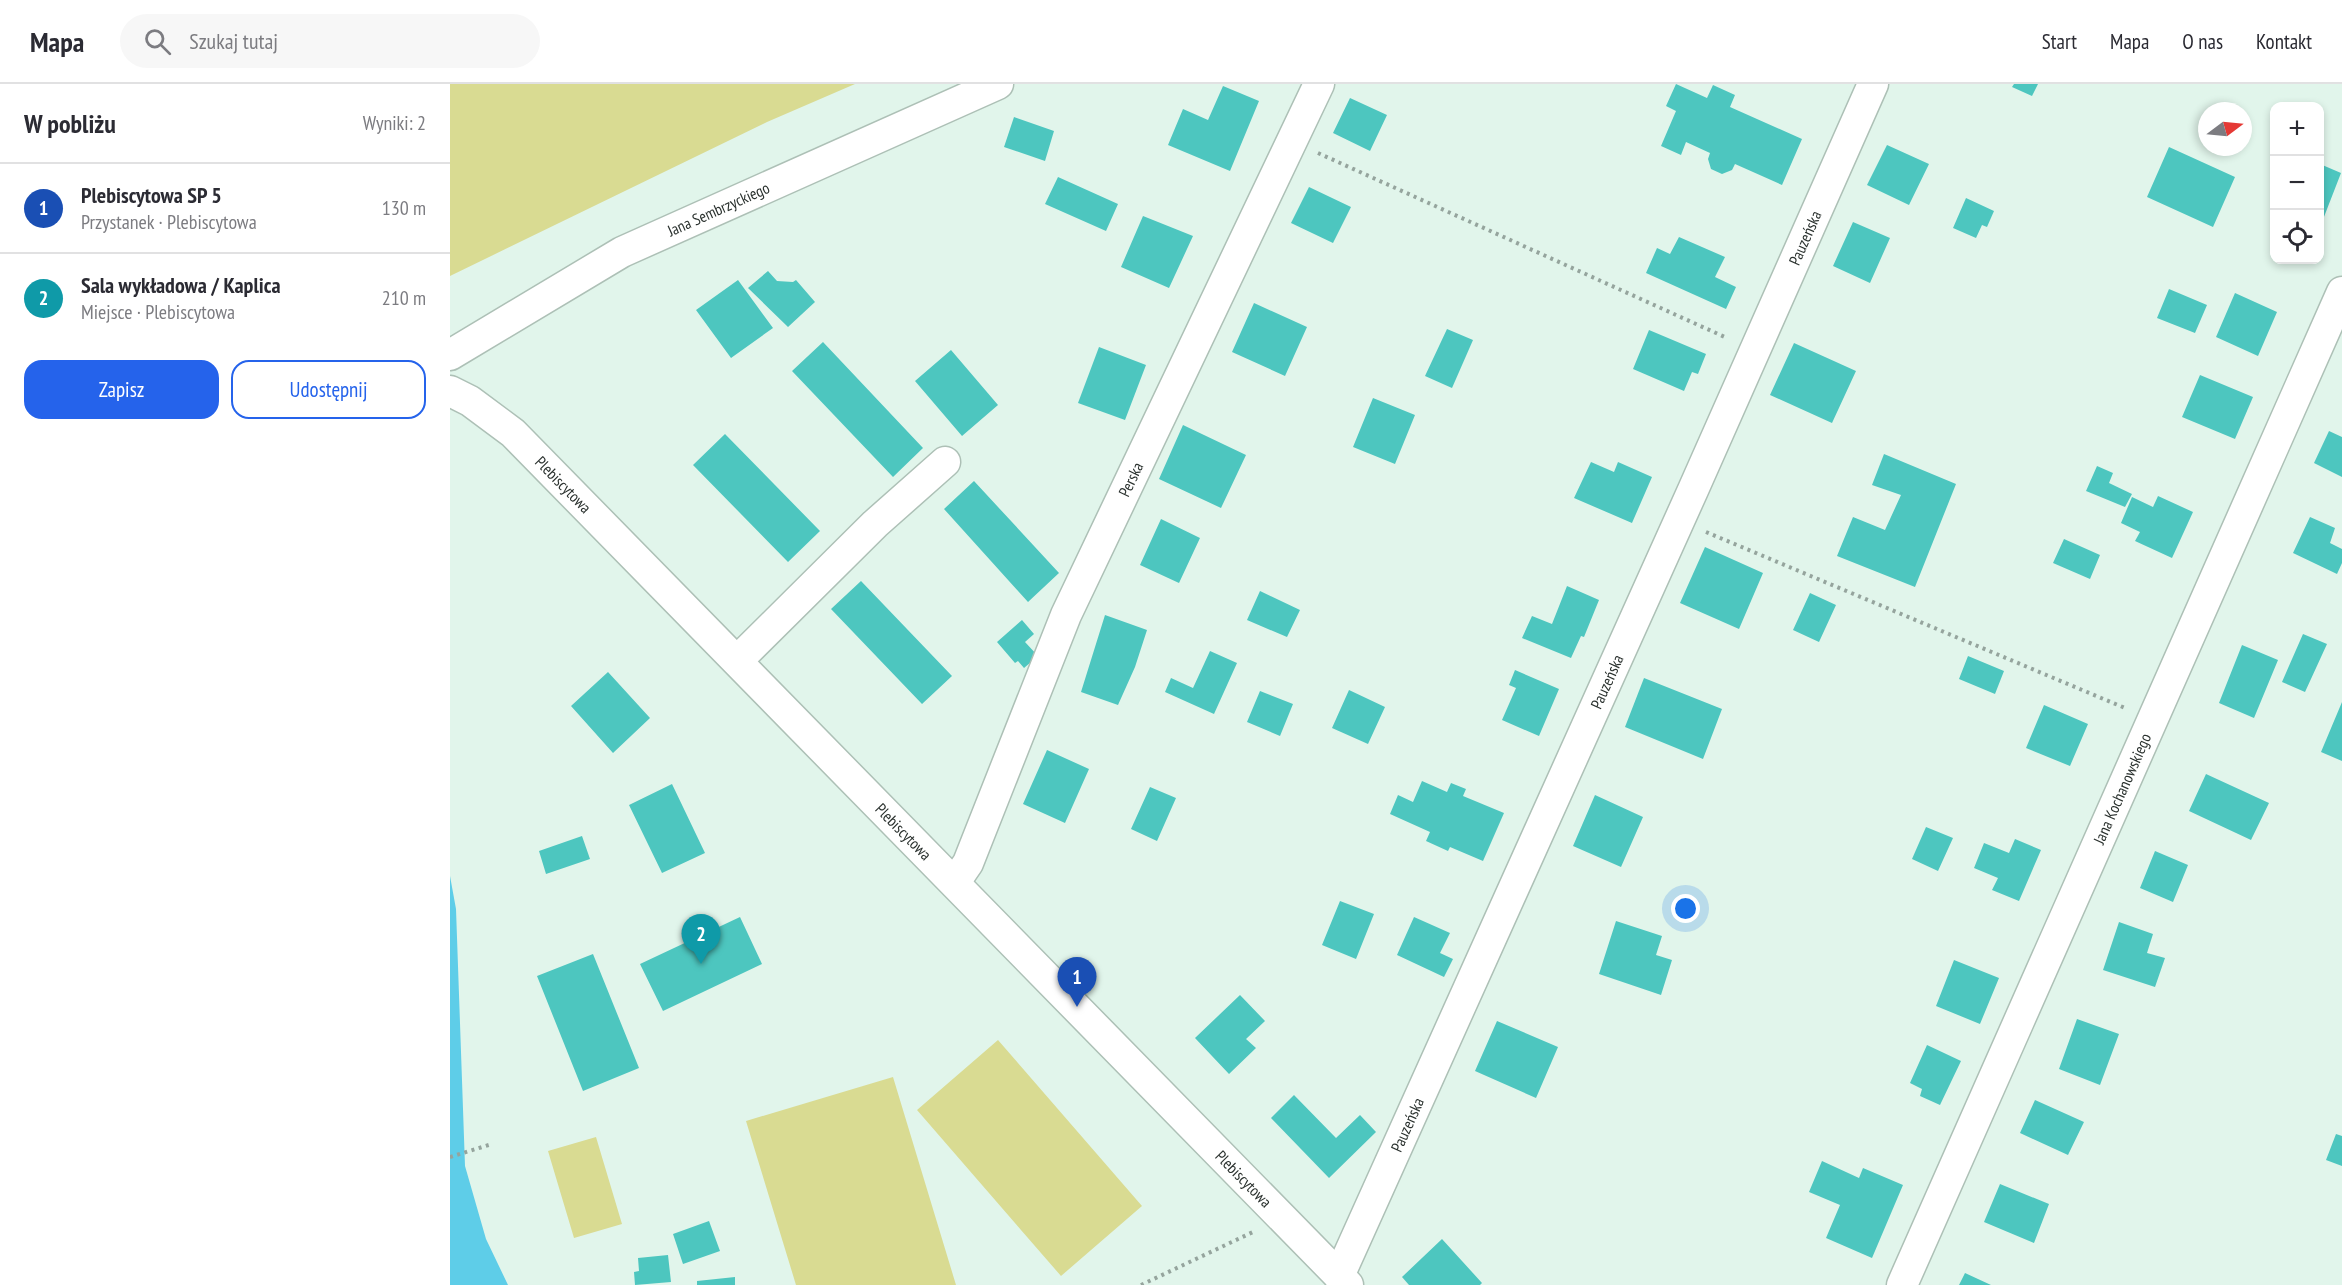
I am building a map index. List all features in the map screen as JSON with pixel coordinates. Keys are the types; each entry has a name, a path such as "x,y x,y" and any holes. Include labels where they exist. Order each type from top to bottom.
{"street":[{"name":"Jana Sembrzyckiego","path":"450,355 622,252 998,84"},
{"name":"Perska","path":"955,882 968,863 1066,615 1319,84"},
{"name":"Pauzeńska","path":"1343,1280 1873,84"},
{"name":"Jana Kochanowskiego","path":"1902,1285 2342,292"},
{"name":"Plebiscytowa","path":"450,391 470,401 513,433 1343,1280"},
{"path":"737,662 875,524 945,462"}],"path":[{"path":"1292,141 1755,351"},
{"path":"1679,520 2153,721"},
{"path":"450,1158 492,1144"},
{"path":"1141,1285 1284,1218"}],"green space":[{"path":"450,84 855,84 767,122 450,276"},
{"path":"998,1040 1142,1206 1061,1276 917,1110"},
{"path":"893,1077 956,1285 796,1285 746,1121"},
{"path":"596,1137 622,1224 574,1238 548,1151"}],"water":[{"path":"450,876 456,909 465,1166 486,1239 508,1285 450,1285"}],"building":[{"path":"1676,84 1707,98 1713,85 1735,95 1730,107 1802,139 1782,185 1735,164 1732,170 1722,174 1711,169 1708,159 1710,153 1686,142 1681,155 1661,146 1676,111 1666,106"},
{"path":"2014,84 2038,84 2032,96 2012,87"},
{"path":"1223,86 1259,101 1230,171 1168,145 1183,109 1208,120"},
{"path":"1350,98 1387,115 1370,151 1333,133"},
{"path":"1014,117 1054,131 1045,161 1004,147"},
{"path":"1887,145 1929,164 1909,205 1867,185"},
{"path":"2169,147 2235,177 2213,227 2147,197"},
{"path":"2324,166 2341,173 2324,217"},
{"path":"1058,177 1118,204 1106,231 1045,204"},
{"path":"1309,187 1351,207 1333,243 1291,223"},
{"path":"1966,198 1994,211 1987,227 1982,225 1976,238 1953,228"},
{"path":"1143,216 1193,236 1169,288 1121,267"},
{"path":"1853,222 1890,238 1870,283 1833,266"},
{"path":"1679,237 1725,257 1715,277 1736,287 1726,309 1646,273 1657,248 1670,254"},
{"path":"768,271 777,281 793,282 796,280 815,302 788,327 748,288"},
{"path":"738,280 773,328 731,358 696,310"},
{"path":"2169,289 2207,305 2195,333 2157,318"},
{"path":"2235,293 2277,312 2258,356 2216,337"},
{"path":"1254,303 1307,327 1285,376 1232,352"},
{"path":"1447,329 1473,340 1452,388 1425,376"},
{"path":"1649,330 1706,354 1698,374 1692,372 1684,391 1633,369"},
{"path":"823,342 923,448 893,477 792,371"},
{"path":"1794,343 1856,371 1832,423 1770,395"},
{"path":"1099,347 1146,365 1125,420 1078,403"},
{"path":"951,350 998,405 962,436 915,381"},
{"path":"2200,375 2253,397 2235,439 2182,417"},
{"path":"1373,398 1415,415 1395,464 1353,447"},
{"path":"1183,425 1246,455 1221,508 1159,479"},
{"path":"2329,431 2342,437 2342,477 2314,463"},
{"path":"725,434 820,531 788,562 693,465"},
{"path":"1884,454 1956,484 1915,587 1837,556 1853,517 1885,530 1901,495 1872,485"},
{"path":"1591,462 1614,472 1618,462 1652,477 1632,523 1574,498"},
{"path":"2097,466 2113,473 2109,483 2132,494 2125,507 2086,491"},
{"path":"974,481 1059,573 1028,602 944,509"},
{"path":"2158,496 2193,512 2172,558 2135,541 2140,532 2121,523 2132,497 2153,507"},
{"path":"2310,517 2335,528 2330,543 2342,549 2342,563 2337,574 2293,553"},
{"path":"1161,519 1200,538 1179,583 1140,565"},
{"path":"2064,539 2100,555 2090,579 2053,563"},
{"path":"1705,547 1763,573 1739,629 1680,603"},
{"path":"861,581 952,676 922,704 831,609"},
{"path":"1567,586 1599,600 1584,637 1581,636 1571,658 1522,638 1532,616 1552,624"},
{"path":"1260,591 1300,610 1287,637 1247,620"},
{"path":"1810,593 1836,605 1819,642 1793,630"},
{"path":"1105,615 1147,630 1135,667 1118,705 1081,692"},
{"path":"1022,620 1034,634 1025,642 1038,656 1024,668 1018,661 1015,663 997,642"},
{"path":"2303,634 2327,644 2305,692 2282,682"},
{"path":"2242,645 2278,660 2254,718 2219,703"},
{"path":"1210,651 1237,663 1214,714 1165,692 1171,678 1193,688"},
{"path":"1968,656 2004,671 1995,694 1959,679"},
{"path":"1515,670 1559,689 1539,736 1502,720 1516,688 1509,685"},
{"path":"608,672 650,718 613,753 571,706"},
{"path":"1644,678 1722,709 1703,759 1625,727"},
{"path":"1349,690 1385,707 1368,744 1332,728"},
{"path":"1260,691 1293,704 1280,736 1247,722"},
{"path":"2342,702 2342,761 2321,752"},
{"path":"2044,705 2088,724 2070,766 2026,748"},
{"path":"1047,750 1089,769 1065,823 1023,804"},
{"path":"2206,774 2269,803 2251,840 2189,811"},
{"path":"1422,781 1447,792 1451,783 1466,789 1463,796 1504,813 1483,861 1450,847 1448,851 1426,841 1430,832 1390,814 1398,795 1413,802"},
{"path":"672,784 705,853 662,873 629,805"},
{"path":"1150,787 1176,798 1157,841 1131,829"},
{"path":"1595,795 1643,817 1621,867 1573,846"},
{"path":"1926,827 1953,838 1938,871 1912,859"},
{"path":"582,836 590,859 546,874 539,851"},
{"path":"2015,839 2041,850 2019,901 1992,890 1998,878 1974,868 1984,843 2009,853"},
{"path":"2155,851 2188,865 2173,902 2140,888"},
{"path":"1340,901 1374,914 1356,959 1322,945"},
{"path":"740,917 762,964 663,1011 640,964"},
{"path":"1414,917 1450,933 1440,953 1453,959 1444,977 1397,955"},
{"path":"1616,921 1662,936 1656,955 1672,960 1661,995 1599,974"},
{"path":"2119,922 2153,934 2147,953 2165,958 2155,987 2103,970"},
{"path":"593,954 639,1068 583,1091 537,976"},
{"path":"1954,960 1999,978 1980,1024 1936,1006"},
{"path":"1240,995 1265,1021 1246,1039 1256,1048 1229,1074 1195,1038"},
{"path":"2077,1019 2119,1034 2100,1085 2059,1069"},
{"path":"1497,1021 1558,1047 1536,1098 1475,1071"},
{"path":"1927,1045 1961,1061 1940,1105 1920,1096 1922,1089 1910,1083"},
{"path":"1294,1095 1336,1138 1360,1115 1376,1132 1329,1178 1271,1118"},
{"path":"2035,1100 2084,1122 2068,1155 2020,1133"},
{"path":"2336,1134 2342,1136 2342,1166 2326,1160"},
{"path":"1822,1161 1859,1178 1863,1168 1903,1185 1872,1258 1826,1238 1840,1205 1809,1192"},
{"path":"2000,1184 2049,1204 2034,1243 1984,1222"},
{"path":"709,1221 720,1251 683,1264 673,1234"},
{"path":"1442,1239 1482,1283 1480,1285 1409,1285 1402,1277"},
{"path":"668,1255 671,1282 635,1285 634,1272 639,1271 638,1258"},
{"path":"1965,1273 1991,1285 1959,1285"},
{"path":"735,1277 735,1285 697,1285 697,1281"}],"place":[{"name":"Sala wykładowa / Kaplica","path":"701,964"},
{"name":"Plebiscytowa SP 5","path":"1077,1007"}]}
